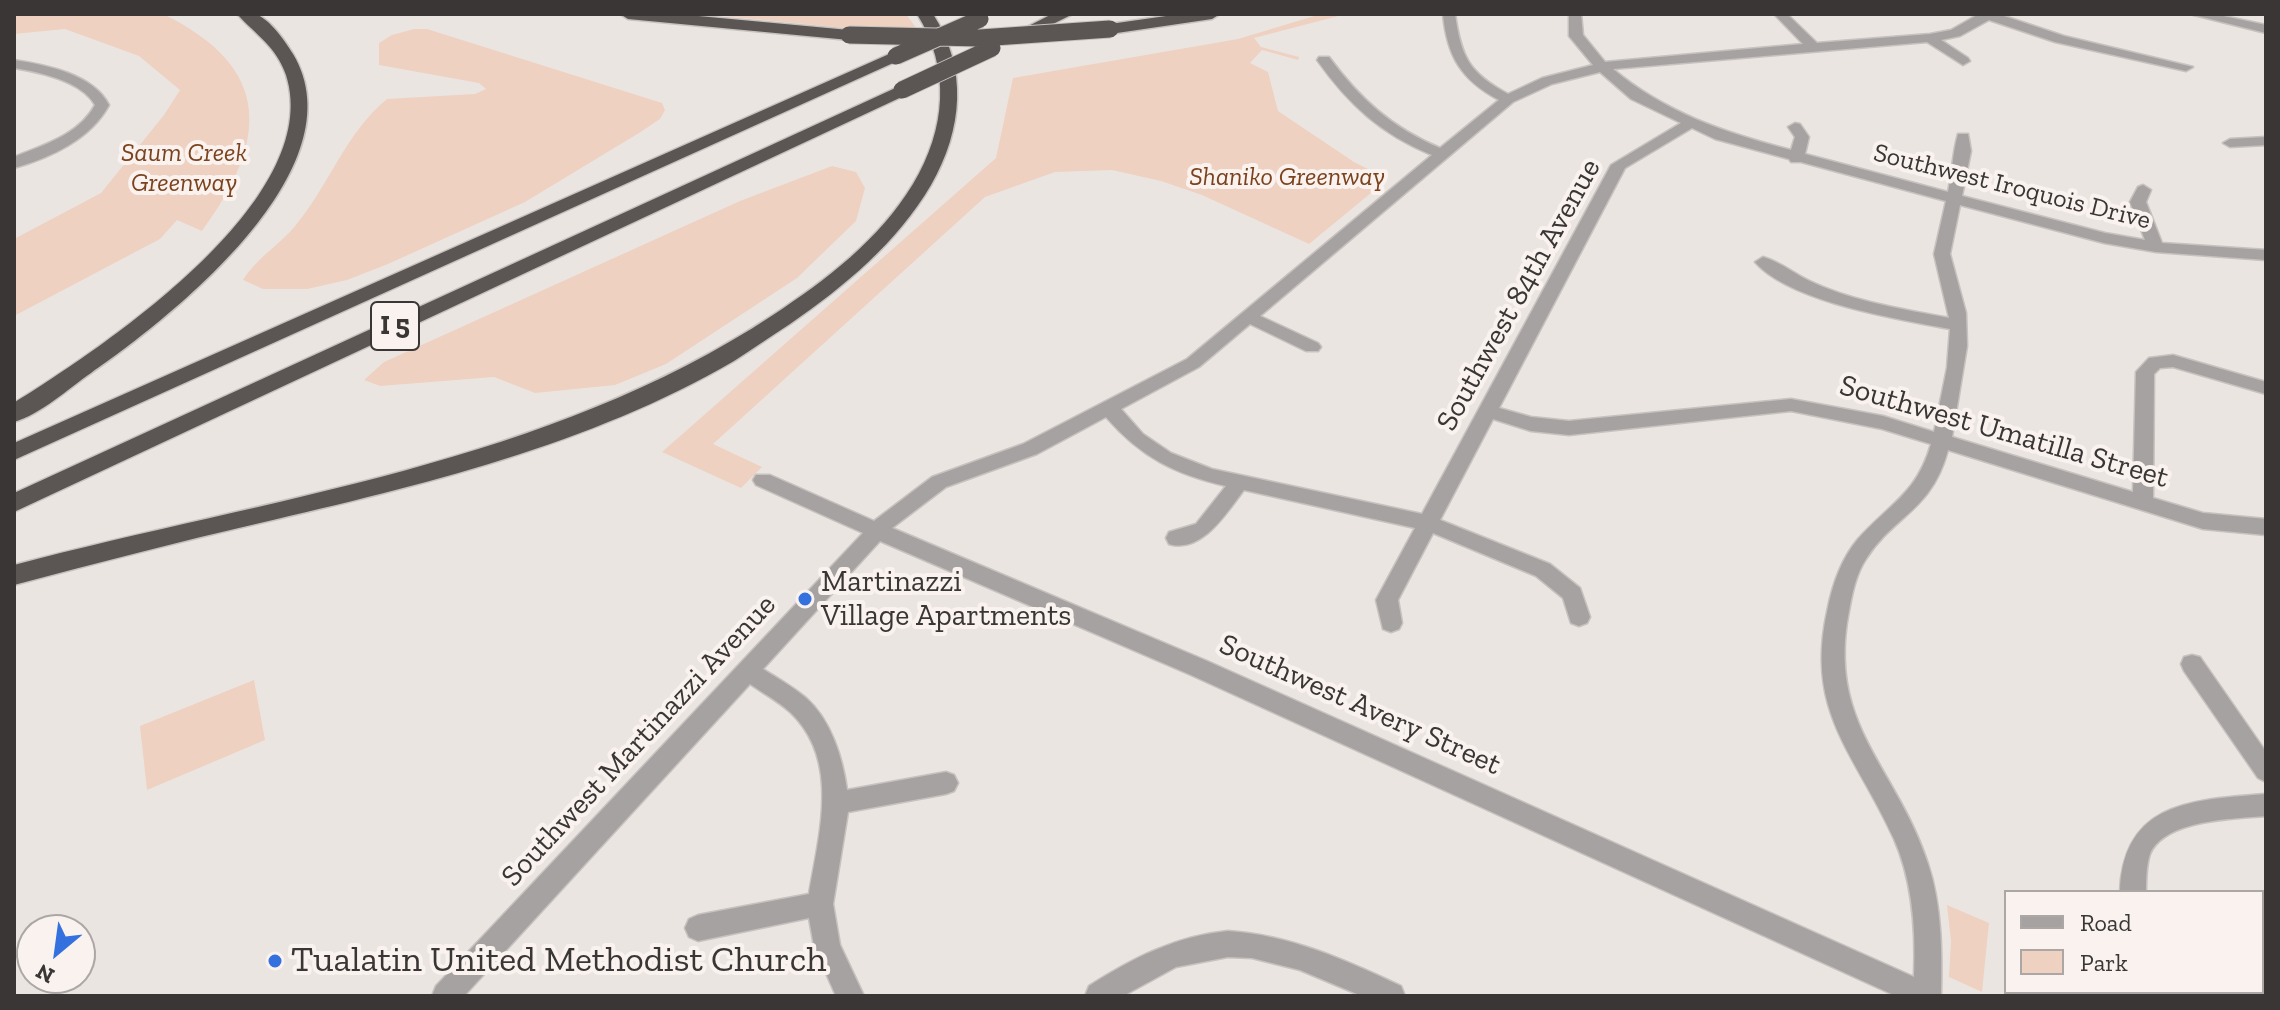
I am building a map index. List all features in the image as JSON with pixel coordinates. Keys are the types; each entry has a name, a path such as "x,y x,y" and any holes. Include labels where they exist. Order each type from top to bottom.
{"highway":[{"path":"14,414 104,354 174,299 233,240 269,193 295,132 300,110 298,85 288,57 278,43 245,14"},
{"path":"628,14 849,35 980,38 1110,29 1212,14"},
{"path":"14,575 393,480 527,441 634,401 762,334 798,310 862,258 905,211 934,163 947,126 951,88 945,52 925,14"},
{"name":"I 5","path":"14,503 1065,14"},
{"name":"I 5","path":"14,452 985,16"}],"street":[{"path":"1449,14 1452,49 1460,63 1474,78 1508,99"},
{"name":"Southwest Iroquois Drive","path":"1575,14 1576,36 1601,66 1636,96 1734,141 2049,225 2156,247 2266,255"},
{"path":"1780,14 1815,49"},
{"path":"1989,14 2060,39 2186,67"},
{"name":"Southwest Martinazzi Avenue","path":"446,996 749,671 875,530 908,502 939,482 1030,449 1193,363 1508,99 1547,81 1601,66 1930,38 1955,33 1989,14"},
{"path":"2196,14 2266,29"},
{"path":"1930,38 1963,61"},
{"path":"1324,60 1368,115 1408,140 1442,154"},
{"path":"14,64 42,69 95,92 102,105 96,116 79,130 14,163"},
{"name":"Southwest 84th Avenue","path":"1391,623 1387,600 1619,165 1691,123"},
{"path":"1795,127 1802,137 1796,159"},
{"path":"1927,996 1929,934 1916,863 1895,816 1862,763 1845,726 1832,683 1831,651 1849,568 1865,544 1919,496 1933,470 1942,441 1958,325 1957,311 1942,268 1964,151 1963,137"},
{"path":"2230,143 2266,141"},
{"path":"2143,190 2138,202 2156,247"},
{"path":"1763,262 1789,281 1833,296 1958,325"},
{"path":"1249,317 1312,347"},
{"path":"2143,504 2145,372 2155,362 2173,361 2266,388"},
{"name":"Southwest Umatilla Street","path":"1487,411 1531,424 1569,428 1791,405 1883,423 2203,521 2266,527"},
{"path":"1110,409 1136,439 1164,458 1239,483 1279,489 1427,523 1476,540 1543,570 1572,594 1579,617"},
{"name":"Southwest Avery Street","path":"763,480 1199,668 1927,996"},
{"path":"1176,538 1203,529 1239,483"},
{"path":"2192,664 2266,771"},
{"path":"749,671 799,706 818,732 832,767 837,803 820,904 827,946 850,996"},
{"path":"837,803 946,783"},
{"path":"2133,890 2133,876 2143,843 2165,825 2202,811 2266,805"},
{"path":"698,928 820,904"},
{"path":"1099,996 1144,967 1204,946 1256,946 1309,961 1391,996"}],"green space":[{"name":"Saum Creek Greenway","path":"14,14 163,14 199,35 225,58 242,83 249,109 248,137 239,167 224,198 202,231 177,220 160,239 14,316 14,239 101,193 164,115 180,90 139,56 65,29 14,34"},
{"path":"703,14 906,14 917,29 855,29"},
{"name":"Shaniko Greenway","path":"1321,14 1346,14 1254,38 1261,47 1299,57 1298,60 1262,50 1250,63 1268,72 1278,111 1354,162 1388,179 1309,244 1202,195 1161,181 1112,170 1055,172 985,197 713,444 762,467 741,488 662,452 996,158 1013,78 1238,39"},
{"path":"427,29 662,103 665,110 660,119 639,133 525,202 388,264 347,280 307,289 263,289 243,280 299,221 360,127 387,99 475,94 486,89 479,83 379,65 379,43 392,35"},
{"path":"832,166 856,172 865,188 856,221 797,278 666,364 615,385 535,393 494,377 380,386 364,380 384,362 740,201"},
{"path":"254,680 265,740 147,790 140,726"},
{"path":"1947,905 1989,923 1982,992 1949,977 1951,941"}],"place":[{"name":"Martinazzi Village Apartments","path":"805,599"},
{"name":"Tualatin United Methodist Church","path":"275,961"}]}
